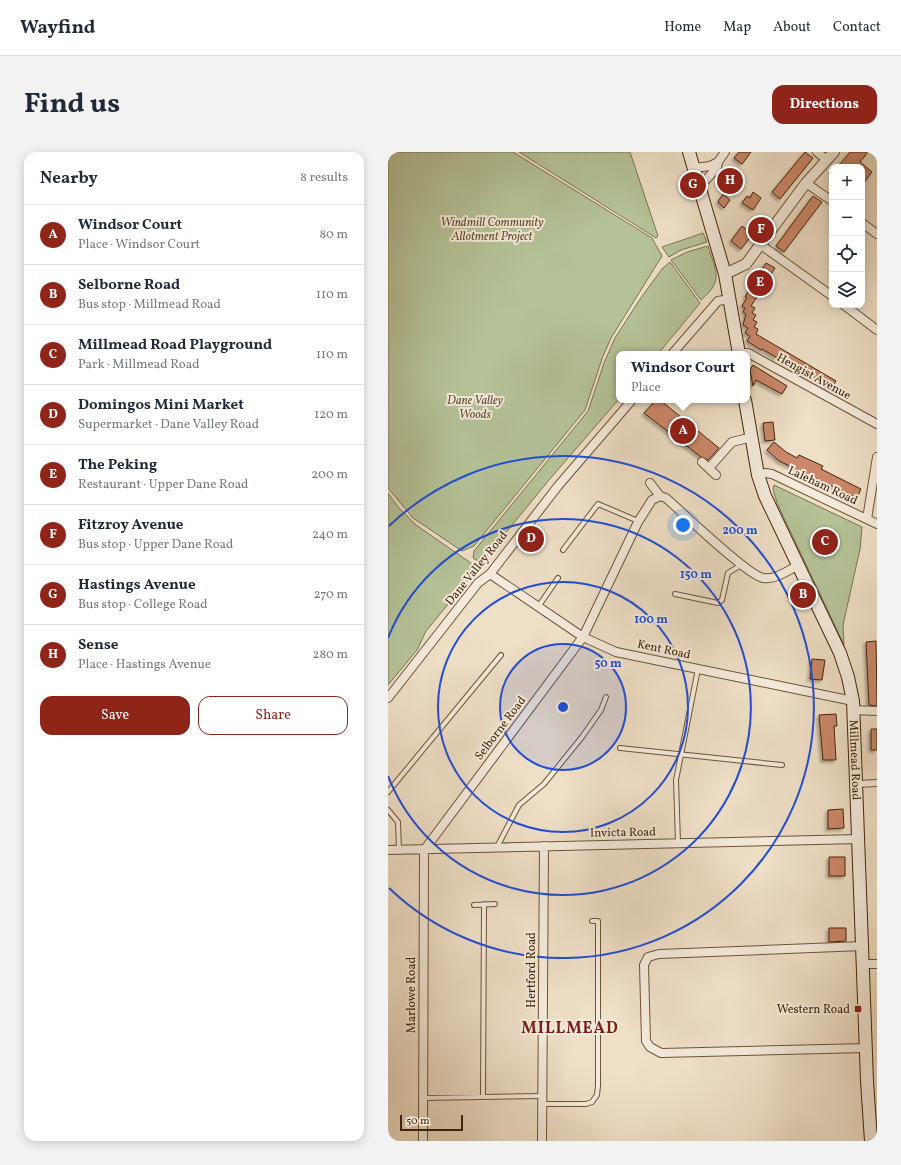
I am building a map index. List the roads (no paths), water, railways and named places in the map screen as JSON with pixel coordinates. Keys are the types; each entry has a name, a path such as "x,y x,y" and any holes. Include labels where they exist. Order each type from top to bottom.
{"main road":[{"path":"689,152 725,274 739,351"},
{"name":"Millmead Road","path":"744,403 758,475 765,496 797,566 840,653 848,677 853,706 871,1141"}],"street":[{"path":"699,187 717,168 718,162 725,152"},
{"path":"817,152 827,160"},
{"path":"725,274 746,264 806,183 834,152"},
{"path":"694,168 710,166 718,162"},
{"path":"806,183 831,200"},
{"path":"865,225 877,234"},
{"path":"761,245 829,294"},
{"path":"675,351 718,301 730,298"},
{"path":"848,308 877,330"},
{"name":"Hengist Avenue","path":"750,354 877,424"},
{"name":"Dane Valley Road","path":"388,698 478,583 490,574 558,486 629,403"},
{"path":"709,468 732,442 752,437"},
{"path":"867,519 877,457"},
{"path":"702,462 716,475"},
{"name":"Laleham Road","path":"758,475 765,473 772,474 877,524"},
{"path":"650,483 660,496 666,498 741,565 756,576 771,578 797,566"},
{"name":"Selborne Road","path":"424,850 582,637 638,522 652,500 660,496"},
{"name":"Kent Road","path":"490,574 582,637 616,652 698,669 877,711"},
{"path":"856,784 877,783"},
{"name":"Invicta Road","path":"388,850 859,838"},
{"name":"Hertford Road","path":"542,1141 544,846"},
{"name":"Marlowe Road","path":"423,1141 424,850"},
{"path":"862,946 659,954 648,957 644,965 646,1041 650,1047 661,1053 866,1048"},
{"path":"863,964 877,964"}],"lane":[{"path":"563,550 598,504 638,522"},
{"path":"675,594 718,603 722,600 728,573 741,565"},
{"path":"538,607 558,578"},
{"path":"388,792 501,655"},
{"path":"678,843 676,780 698,669"},
{"path":"496,848 518,805 544,784 582,737 600,710 606,697"},
{"path":"620,748 782,764"},
{"path":"388,810 398,822 398,850"},
{"path":"483,1097 484,904"},
{"path":"474,905 495,904"},
{"path":"543,1104 586,1104 592,1102 597,1095 598,921 592,921"},
{"path":"423,1098 543,1096"}],"place":[{"name":"Sense","path":"730,181"},
{"name":"Hastings Avenue","path":"693,185"},
{"name":"Fitzroy Avenue","path":"761,230"},
{"name":"The Peking","path":"760,283"},
{"name":"Windsor Court","path":"683,431"},
{"name":"Domingos Mini Market","path":"531,539"},
{"name":"Millmead Road Playground","path":"825,542"},
{"name":"Selborne Road","path":"803,595"},
{"name":"Western Road","path":"858,1009"}],"district":[{"name":"MILLMEAD","path":"570,1027"}],"park label":[{"name":"Windmill Community Allotment Project","path":"492,229"},
{"name":"Dane Valley Woods","path":"475,407"}]}
